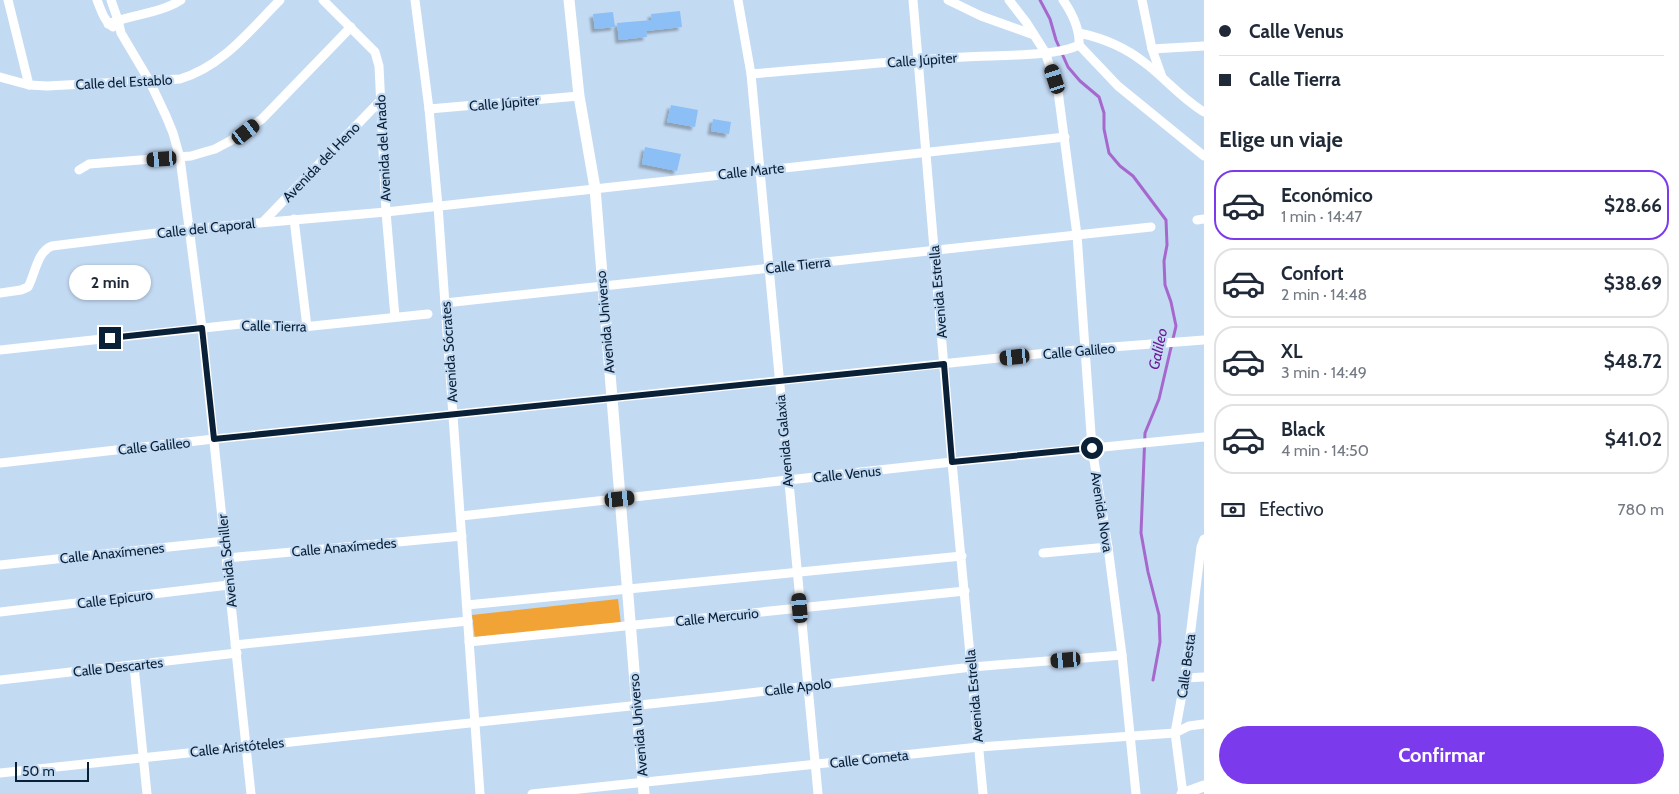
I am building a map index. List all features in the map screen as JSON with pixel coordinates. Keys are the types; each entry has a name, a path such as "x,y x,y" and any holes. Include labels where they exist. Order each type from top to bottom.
{"street":[{"path":"8,0 29,85"},
{"path":"97,0 108,24 121,34"},
{"path":"111,0 121,34"},
{"path":"108,24 172,6 181,0"},
{"name":"Calle del Establo","path":"0,78 29,85 47,86 169,81 193,76 218,62 280,0"},
{"name":"Avenida del Arado","path":"322,0 375,52 378,58 386,212 395,318"},
{"name":"Avenida Sócrates","path":"415,0 429,109 438,206 480,794"},
{"name":"Avenida Universo","path":"569,0 580,96 594,188 644,788"},
{"name":"Avenida Galaxia","path":"738,0 751,74 818,794"},
{"name":"Avenida Estrella","path":"913,0 952,462 983,794"},
{"path":"948,0 981,16 1034,36"},
{"name":"Avenida Nova","path":"1009,0 1034,36 1049,52 1058,91 1077,235 1092,448 1108,547 1122,655 1136,794"},
{"path":"1063,0 1070,10 1079,33 1076,47 1118,86 1204,156"},
{"path":"1142,0 1152,50 1163,79"},
{"path":"79,170 89,164 180,158 215,149 246,132 262,119 350,27"},
{"path":"1079,33 1097,37 1125,49 1146,63 1204,112"},
{"name":"Avenida Schiller","path":"121,34 150,82 173,133 180,158 202,328 251,794"},
{"path":"1152,50 1204,46"},
{"name":"Calle Júpiter","path":"751,74 918,60 1049,52 1076,47"},
{"name":"Calle Júpiter","path":"429,109 580,96"},
{"name":"Avenida del Heno","path":"263,222 380,101"},
{"name":"Calle Marte","path":"438,206 1065,137"},
{"name":"Calle del Caporal","path":"0,293 28,287 42,253 47,248 189,229 438,206"},
{"path":"294,219 307,327"},
{"name":"Calle Tierra","path":"445,303 1151,227"},
{"name":"Calle Tierra","path":"0,350 250,323 307,327 428,314"},
{"name":"Calle Galileo","path":"0,463 214,439 1086,349 1204,340"},
{"name":"Calle Venus","path":"461,516 952,462 1204,437"},
{"name":"Calle Anaxímedes","path":"227,558 462,536"},
{"name":"Calle Besta","path":"1183,794 1176,733 1200,597 1201,547 1204,538"},
{"name":"Calle Anaxímenes","path":"0,565 225,540"},
{"path":"1043,553 1108,547"},
{"path":"466,605 962,556"},
{"name":"Calle Epicuro","path":"0,612 230,585"},
{"name":"Calle Mercurio","path":"469,642 964,591"},
{"name":"Calle Descartes","path":"0,680 134,666 236,649 468,621"},
{"name":"Calle Apolo","path":"474,723 972,668 1122,655"},
{"path":"134,666 147,794"},
{"path":"1185,678 1204,677"},
{"name":"Calle Aristóteles","path":"0,773 474,723"},
{"name":"Calle Cometa","path":"532,794 644,788 815,764 979,747 1176,733 1189,726 1204,724"},
{"path":"1183,794 1204,786"}],"shaded area":[{"path":"618,599 621,624 475,639 472,615"}],"building":[{"path":"680,11 682,27 646,31 647,37 619,40 617,23 652,20 651,14"},
{"path":"613,12 615,27 595,29 593,14"},
{"path":"671,105 698,110 695,127 667,122"},
{"path":"713,119 731,122 729,134 711,131"},
{"path":"645,147 681,154 677,171 642,164"}],"waterway":[{"name":"Galileo","path":"1040,0 1050,19 1056,40 1068,67 1080,81 1099,97 1104,113 1104,129 1109,153 1120,166 1133,176 1166,220 1165,285 1176,326 1159,399 1145,433 1141,533 1148,572 1159,615 1160,642 1153,680"}],"route":[{"path":"110,338 202,328 214,439 944,364 952,462 1092,448"}]}
